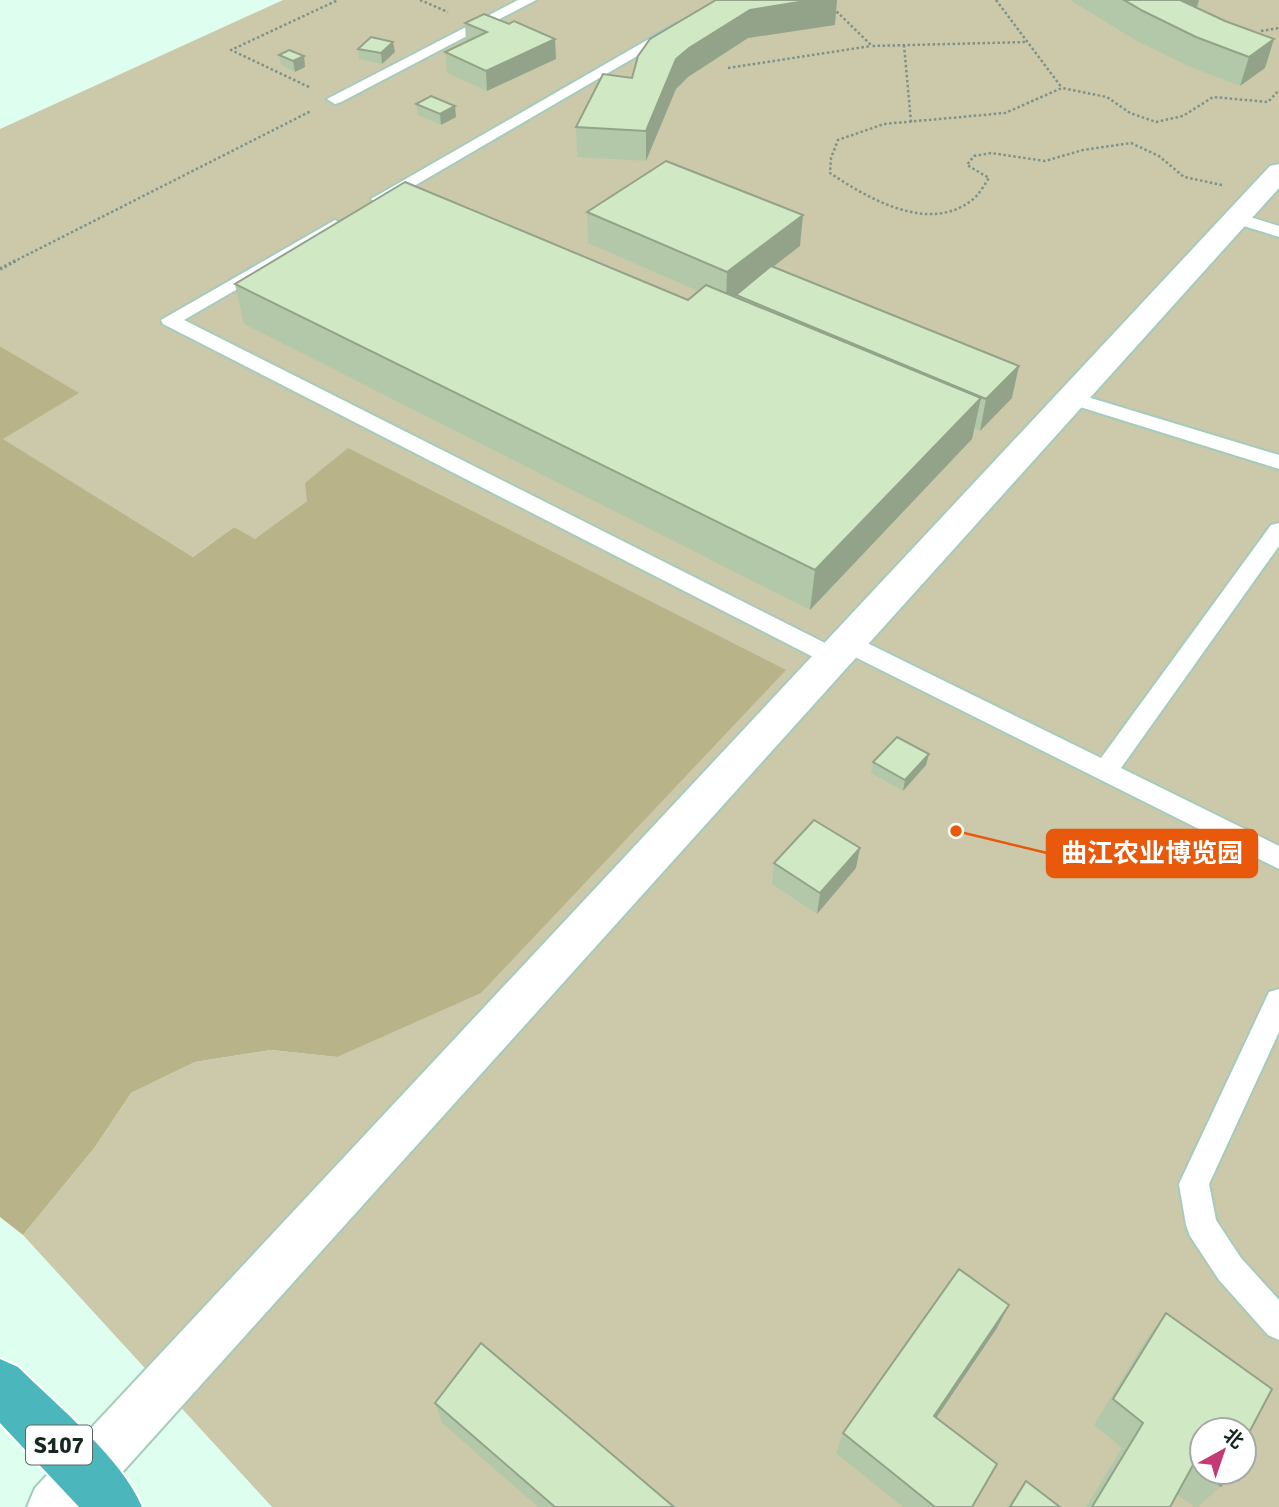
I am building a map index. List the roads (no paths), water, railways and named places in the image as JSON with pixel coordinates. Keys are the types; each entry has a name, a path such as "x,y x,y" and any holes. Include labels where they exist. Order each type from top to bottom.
{"highway":[{"name":"S107","path":"0,1385 85,1495"}],"street":[{"path":"85,1495 840,650 1257,196"}],"lane":[{"path":"335,99 529,0"},
{"path":"697,16 170,320 840,650 1105,771 1279,858"},
{"path":"1257,196 1279,232"},
{"path":"1071,398 1279,462"},
{"path":"1105,771 1279,530"},
{"path":"1279,1000 1194,1184 1201,1225 1230,1269 1279,1324"}],"place":[{"name":"曲江农业博览园","path":"956,831"}]}
